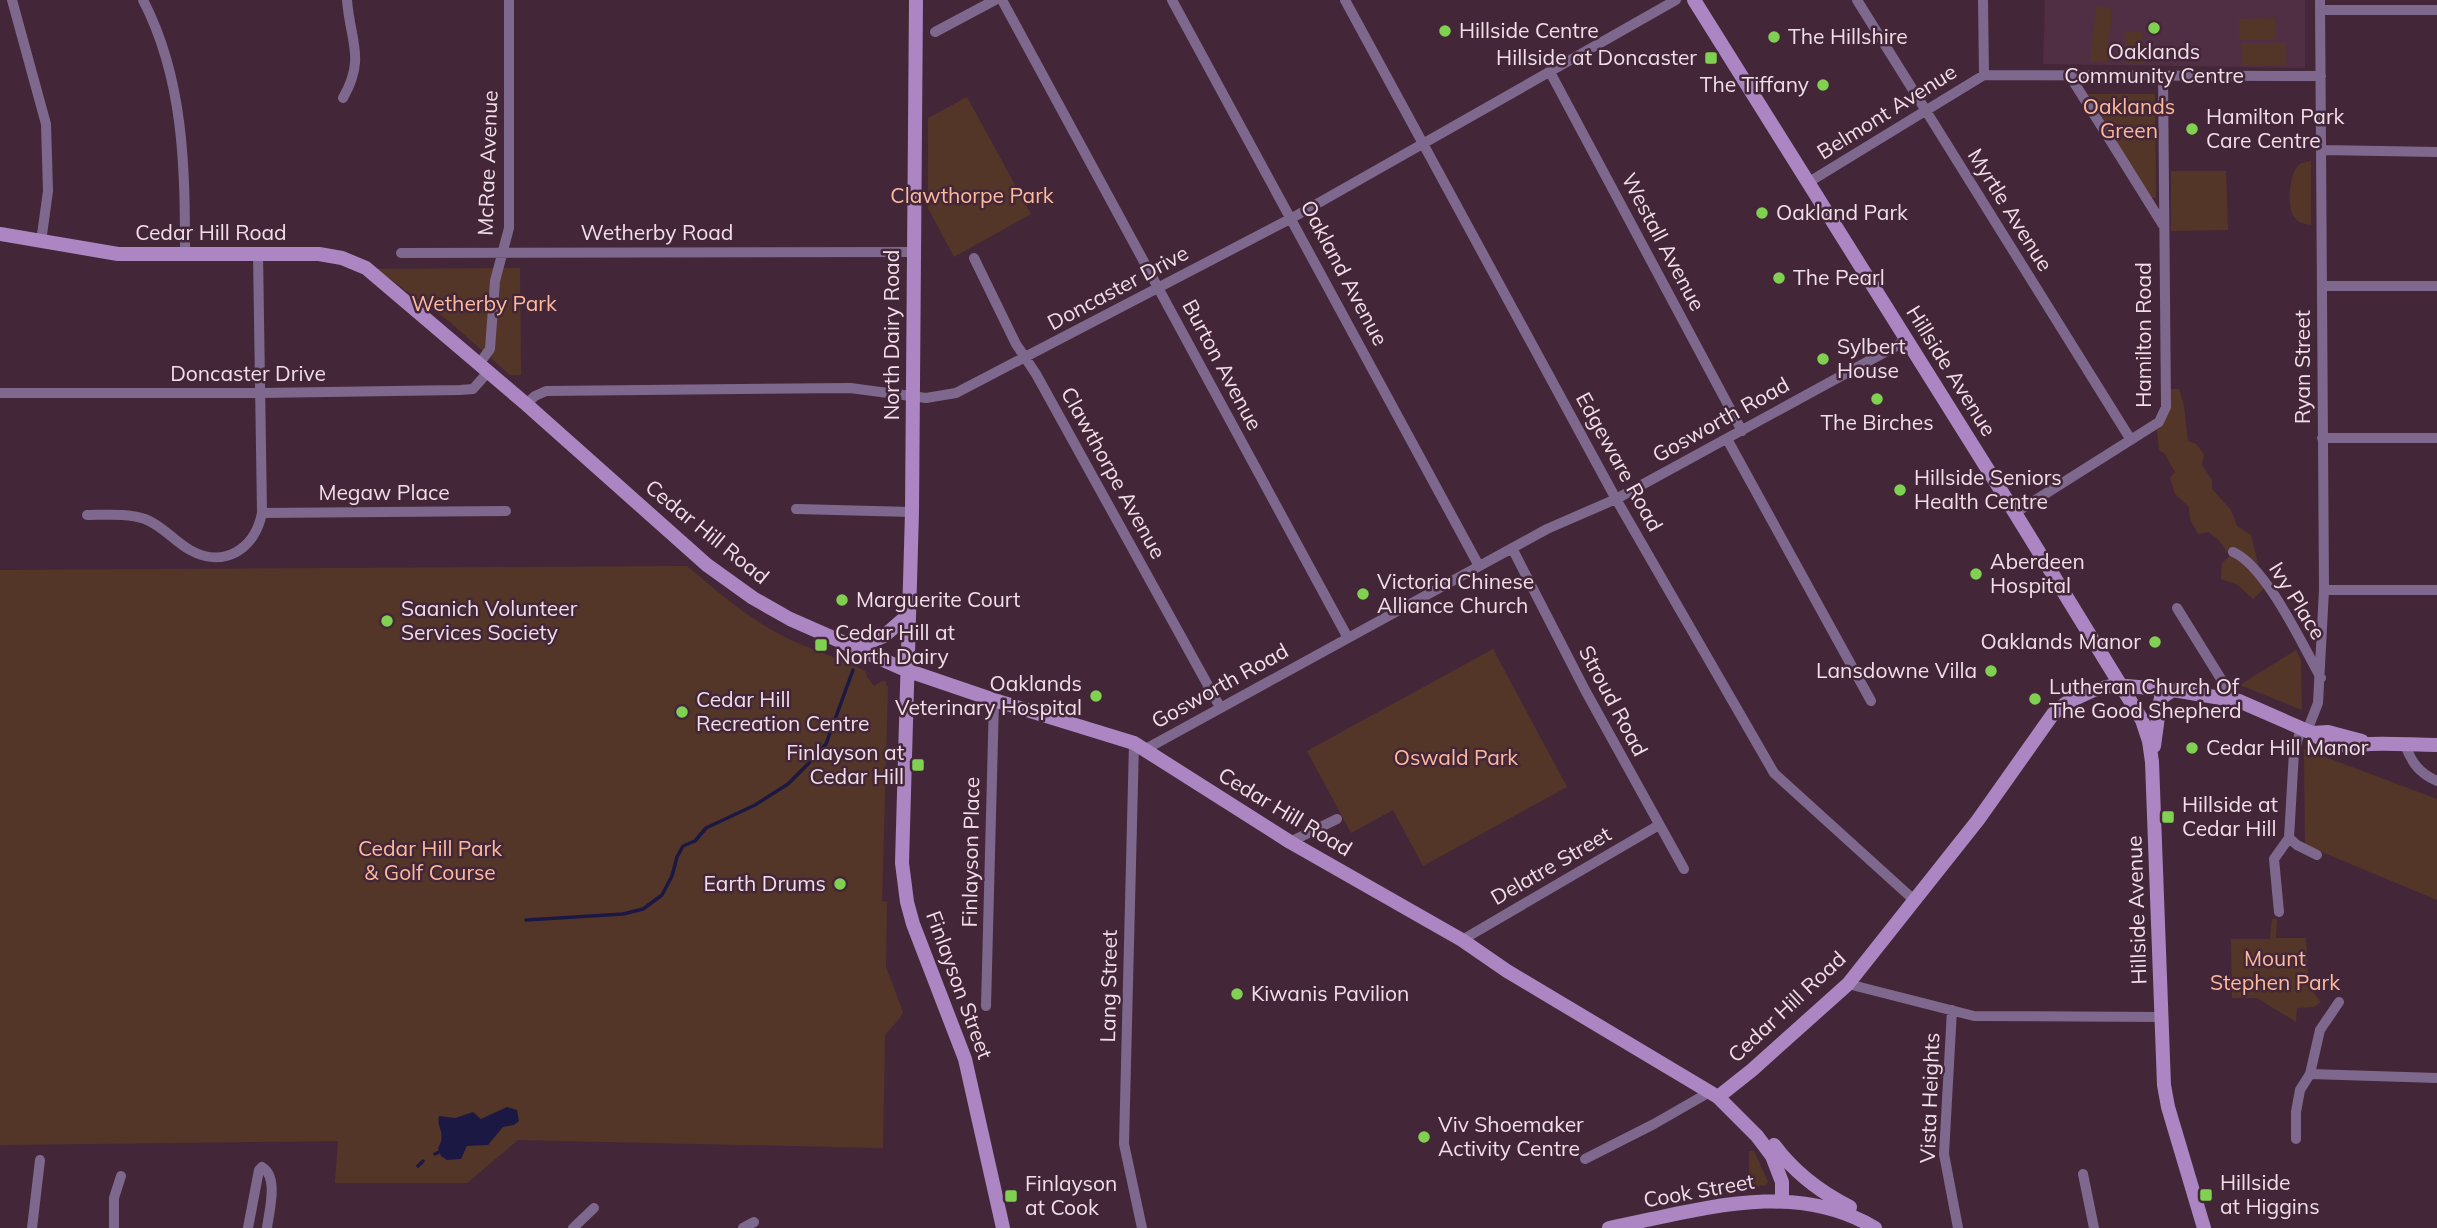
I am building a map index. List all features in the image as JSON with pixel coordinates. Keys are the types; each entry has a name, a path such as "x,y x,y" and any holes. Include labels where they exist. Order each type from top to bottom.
{"street":[{"path":"12,0 46,124 48,191 41,242"},
{"path":"143,0 160,37 177,102 182,144 185,254"},
{"path":"343,98 356,71 347,0"},
{"name":"McRae Avenue","path":"484,368 490,349 492,297 509,217 509,0"},
{"name":"North Dairy Road","path":"906,670 912,512 916,0"},
{"path":"935,32 995,0"},
{"name":"Burton Avenue","path":"1002,0 1348,638"},
{"name":"Oakland Avenue","path":"1172,0 1479,566"},
{"name":"Edgeware Road","path":"1345,0 1616,499 1774,773 1914,900"},
{"name":"Doncaster Drive","path":"526,404 546,391 850,388 913,398 936,398 966,390 1292,218 1676,0"},
{"name":"Hillside Avenue","path":"1694,0 2142,720 2152,762 2164,1085 2204,1228"},
{"name":"Myrtle Avenue","path":"1857,0 2131,440"},
{"path":"1983,0 1984,75"},
{"path":"2320,5 2437,10"},
{"name":"Ryan Street","path":"2278,912 2274,859 2290,838 2294,752 2307,731 2318,703 2321,678 2324,590 2320,5"},
{"name":"Westall Avenue","path":"1550,72 1742,431"},
{"name":"Belmont Avenue","path":"1809,182 1984,75 2321,76"},
{"path":"2070,76 2163,225"},
{"name":"Hamilton Road","path":"2015,513 2160,422 2166,407 2163,76"},
{"path":"2322,150 2437,152"},
{"name":"Cedar Hill Road","path":"0,234 118,254 319,254 342,258 366,268 715,570 770,608 906,670 1139,746 1290,842 1462,940 1507,971 1713,1095 1752,1070 1848,984 1978,820 2053,715 2079,696 2101,687 2121,685 2173,690 2234,700 2262,710 2321,740 2338,745 2354,747 2369,744 2437,744"},
{"name":"Wetherby Road","path":"401,253 914,252"},
{"path":"86,515 127,515 145,519 192,551 218,556 239,551 256,536 262,513 258,253"},
{"name":"Clawthorpe Avenue","path":"974,258 1016,344 1036,374 1220,707"},
{"path":"2323,286 2437,286"},
{"name":"Gosworth Road","path":"1139,746 1220,707 1547,529 1616,499 1908,340"},
{"name":"Doncaster Drive","path":"0,393 261,394 468,390 477,386 484,368"},
{"path":"2322,438 2437,438"},
{"path":"1727,439 1871,701"},
{"path":"796,509 912,512"},
{"name":"Megaw Place","path":"262,513 506,511"},
{"name":"Stroud Road","path":"1512,548 1658,825 1684,869"},
{"name":"Ivy Place","path":"2233,552 2244,556 2253,566 2286,614 2321,678"},
{"path":"2324,590 2437,590"},
{"path":"2177,608 2234,700"},
{"path":"854,648 884,636 908,615"},
{"name":"Finlayson Street","path":"906,670 902,849 907,902 920,946 965,1059 1003,1228"},
{"path":"2152,762 2161,698 2173,690"},
{"name":"Finlayson Place","path":"986,1006 994,700"},
{"path":"2405,745 2414,765 2437,781"},
{"name":"Lang Street","path":"1139,746 1124,1144 1142,1228"},
{"path":"1290,842 1337,819"},
{"name":"Delatre Street","path":"1462,940 1658,825"},
{"path":"2290,838 2297,845 2317,855"},
{"path":"1848,984 1974,1016 2162,1017"},
{"path":"2296,1139 2296,1112 2300,1090 2311,1074 2320,1030 2339,1002"},
{"name":"Vista Heights","path":"1952,1010 1944,1154 1958,1228"},
{"path":"2311,1074 2437,1079"},
{"path":"1585,1159 1713,1095 1757,1136 1779,1168 1782,1200"},
{"path":"1757,1136 1773,1144 1789,1164 1818,1188 1833,1199 1879,1220 1882,1228"},
{"path":"32,1228 40,1160"},
{"path":"248,1228 259,1170 262,1167 270,1174 271,1182 267,1228"},
{"path":"2082,1174 2094,1228"},
{"path":"114,1228 114,1198 121,1176"},
{"name":"Cook Street","path":"1609,1228 1740,1203 1782,1200 1815,1204 1839,1211 1875,1228"},
{"path":"573,1228 594,1208"},
{"path":"743,1228 754,1222"}],"shaded area":[{"path":"2045,0 2305,0 2305,68 2043,64"},
{"path":"507,1107 517,1110 519,1121 503,1127 488,1145 467,1146 461,1159 447,1160 441,1156 438,1148 442,1138 439,1116 455,1118 473,1112 481,1119"}],"green space":[{"path":"2096,8 2111,8 2109,61 2090,62"},
{"path":"2275,18 2275,40 2239,40 2239,19"},
{"path":"2125,32 2142,32 2143,64 2125,64"},
{"path":"2241,43 2286,43 2286,65 2241,65"},
{"name":"Oaklands Green","path":"2085,94 2155,94 2156,198 2150,198"},
{"name":"Clawthorpe Park","path":"967,97 1031,214 954,257 928,208 928,118"},
{"path":"2311,161 2311,225 2295,218 2290,199 2291,182 2296,168"},
{"path":"2171,171 2226,171 2228,230 2171,231"},
{"name":"Wetherby Park","path":"520,268 521,375 510,375 450,322 376,269"},
{"path":"2168,389 2179,389 2188,441 2196,444 2204,454 2202,465 2212,480 2212,489 2231,510 2237,526 2251,535 2264,588 2253,599 2238,585 2221,579 2222,563 2230,556 2218,539 2208,532 2198,534 2190,519 2189,507 2175,494 2170,478 2175,472 2165,454 2159,450 2157,430 2165,418"},
{"name":"Cedar Hill Park & Golf Course","path":"687,566 732,603 767,627 865,671 874,686 886,681 888,686 882,901 887,902 886,967 903,1012 885,1036 883,1148 518,1140 467,1183 335,1183 338,1141 0,1145 0,570"},
{"name":"Oswald Park","path":"1493,649 1567,787 1423,866 1393,810 1351,833 1307,751"},
{"path":"2296,650 2301,660 2302,710 2240,685"},
{"path":"2304,749 2437,799 2437,900 2305,845"},
{"name":"Mount Stephen Park","path":"2272,919 2277,919 2276,938 2306,938 2309,987 2321,1002 2314,1007 2297,1008 2296,1022 2257,998 2232,998 2231,939 2270,939"},
{"path":"1749,1151 1754,1151 1768,1182 1766,1185 1749,1188"}],"waterway":[{"path":"526,920 623,914 643,909 662,895 683,846 695,841 706,828 755,805 788,784 826,744 853,670"},
{"path":"435,1154 439,1152"},
{"path":"418,1166 423,1161"}],"place":[{"name":"Oaklands Community Centre","path":"2154,28"},
{"name":"Hillside Centre","path":"1445,31"},
{"name":"The Hillshire","path":"1774,37"},
{"name":"Hillside at Doncaster","path":"1711,58"},
{"name":"The Tiffany","path":"1823,85"},
{"name":"Hamilton Park Care Centre","path":"2192,129"},
{"name":"Oakland Park","path":"1762,213"},
{"name":"The Pearl","path":"1779,278"},
{"name":"Sylbert House","path":"1823,359"},
{"name":"The Birches","path":"1877,399"},
{"name":"Hillside Seniors Health Centre","path":"1900,490"},
{"name":"Aberdeen Hospital","path":"1976,574"},
{"name":"Victoria Chinese Alliance Church","path":"1363,594"},
{"name":"Marguerite Court","path":"842,600"},
{"name":"Saanich Volunteer Services Society","path":"387,621"},
{"name":"Oaklands Manor","path":"2155,642"},
{"name":"Cedar Hill at North Dairy","path":"821,645"},
{"name":"Lansdowne Villa","path":"1991,671"},
{"name":"Oaklands Veterinary Hospital","path":"1096,696"},
{"name":"Lutheran Church Of The Good Shepherd","path":"2035,699"},
{"name":"Cedar Hill Recreation Centre","path":"682,712"},
{"name":"Cedar Hill Manor","path":"2192,748"},
{"name":"Finlayson at Cedar Hill","path":"918,765"},
{"name":"Hillside at Cedar Hill","path":"2168,817"},
{"name":"Earth Drums","path":"840,884"},
{"name":"Kiwanis Pavilion","path":"1237,994"},
{"name":"Viv Shoemaker Activity Centre","path":"1424,1137"},
{"name":"Hillside at Higgins","path":"2206,1195"},
{"name":"Finlayson at Cook","path":"1011,1196"}]}
